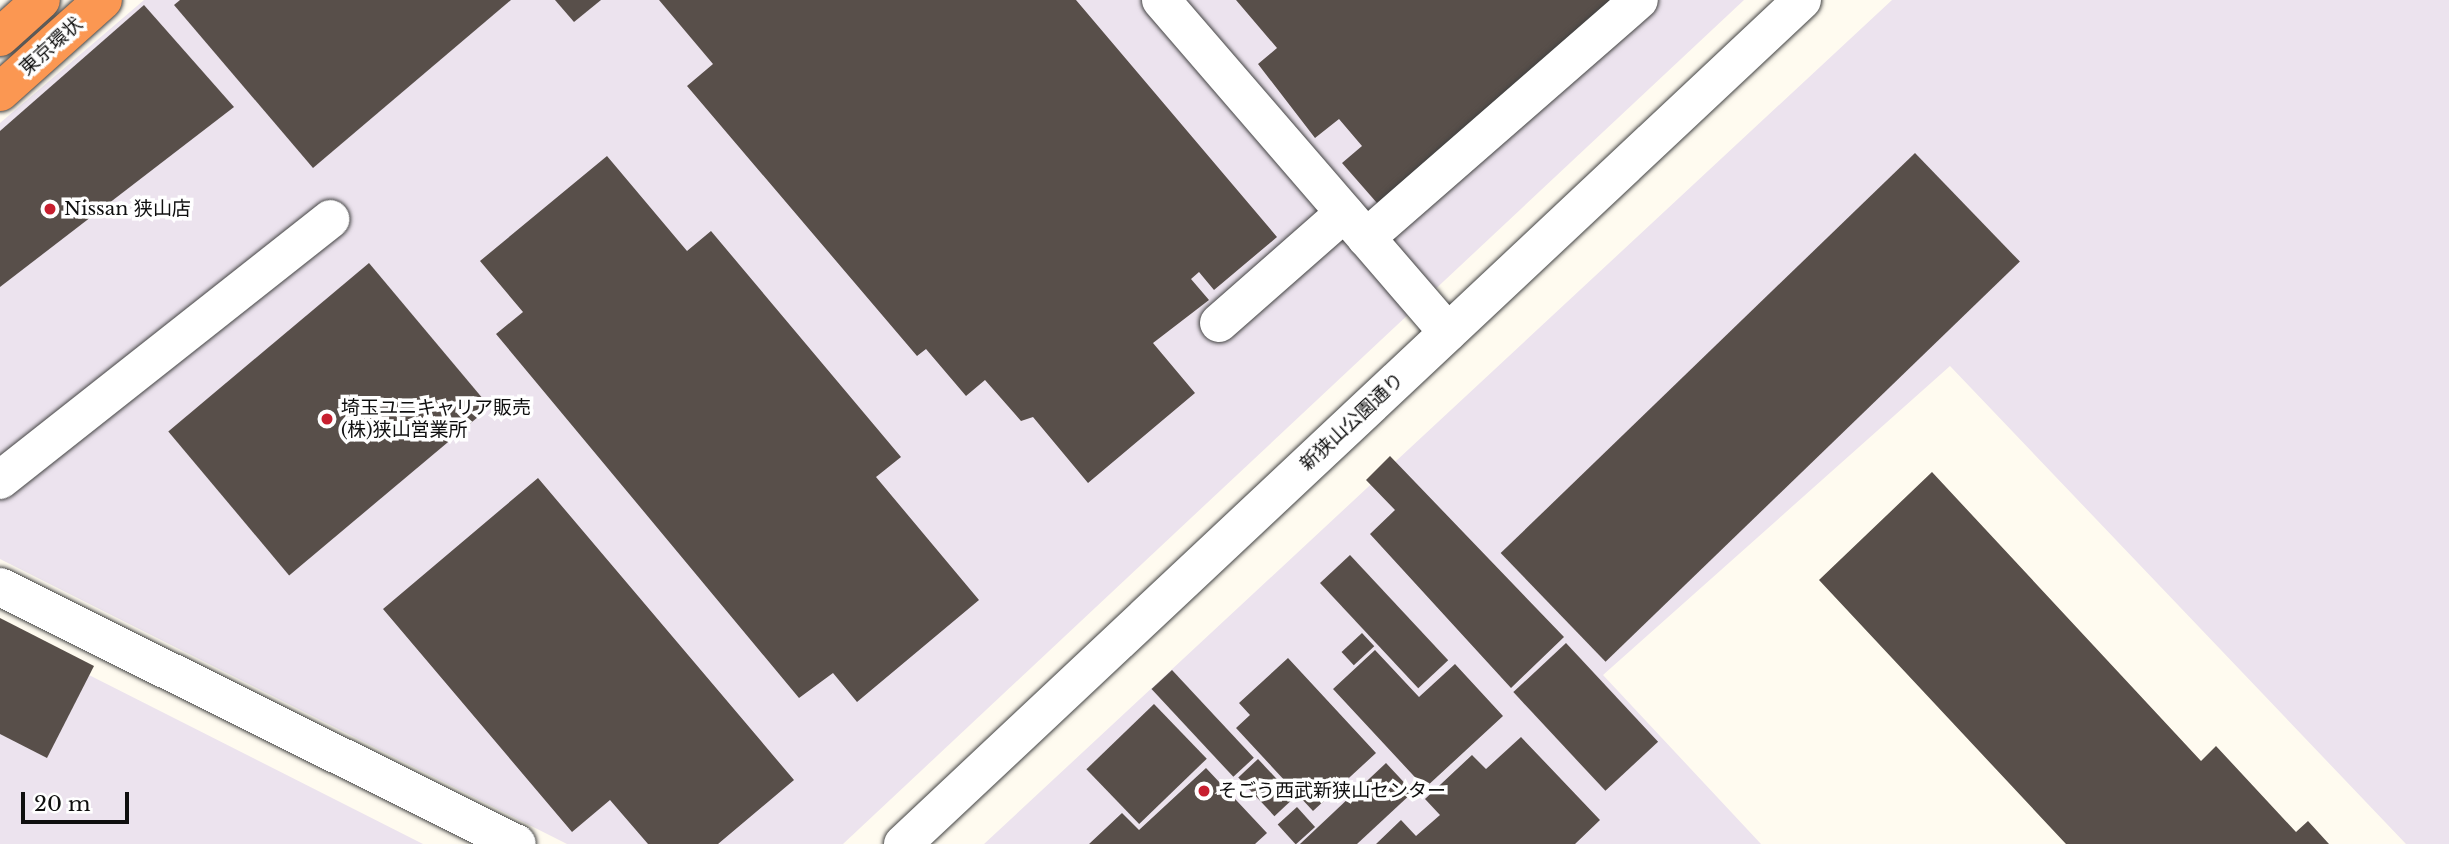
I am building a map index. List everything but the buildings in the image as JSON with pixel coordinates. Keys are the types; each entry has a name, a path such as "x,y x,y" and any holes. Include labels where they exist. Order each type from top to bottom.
{"highway":[{"path":"0,37 41,0"},
{"name":"東京環状","path":"0,92 103,0"}],"street":[{"path":"1161,0 1448,332"},
{"path":"1219,323 1355,225 1639,0"},
{"name":"新狭山公園通り","path":"903,844 1801,0"},
{"path":"0,480 330,219"},
{"path":"0,587 517,844"}],"shaded area":[{"path":"144,0 1744,0 843,844 567,844 0,559 0,123"},
{"path":"1892,0 2449,0 2449,844 2406,844 1950,366 1603,675 1761,844 984,844"},
{"path":"0,630 423,844 0,844"}],"place":[{"name":"Nissan 狭山店","path":"50,209"},
{"name":"埼玉ユニキャリア販売 (株)狭山営業所","path":"327,419"},
{"name":"そごう西武新狭山センター","path":"1204,791"}]}
